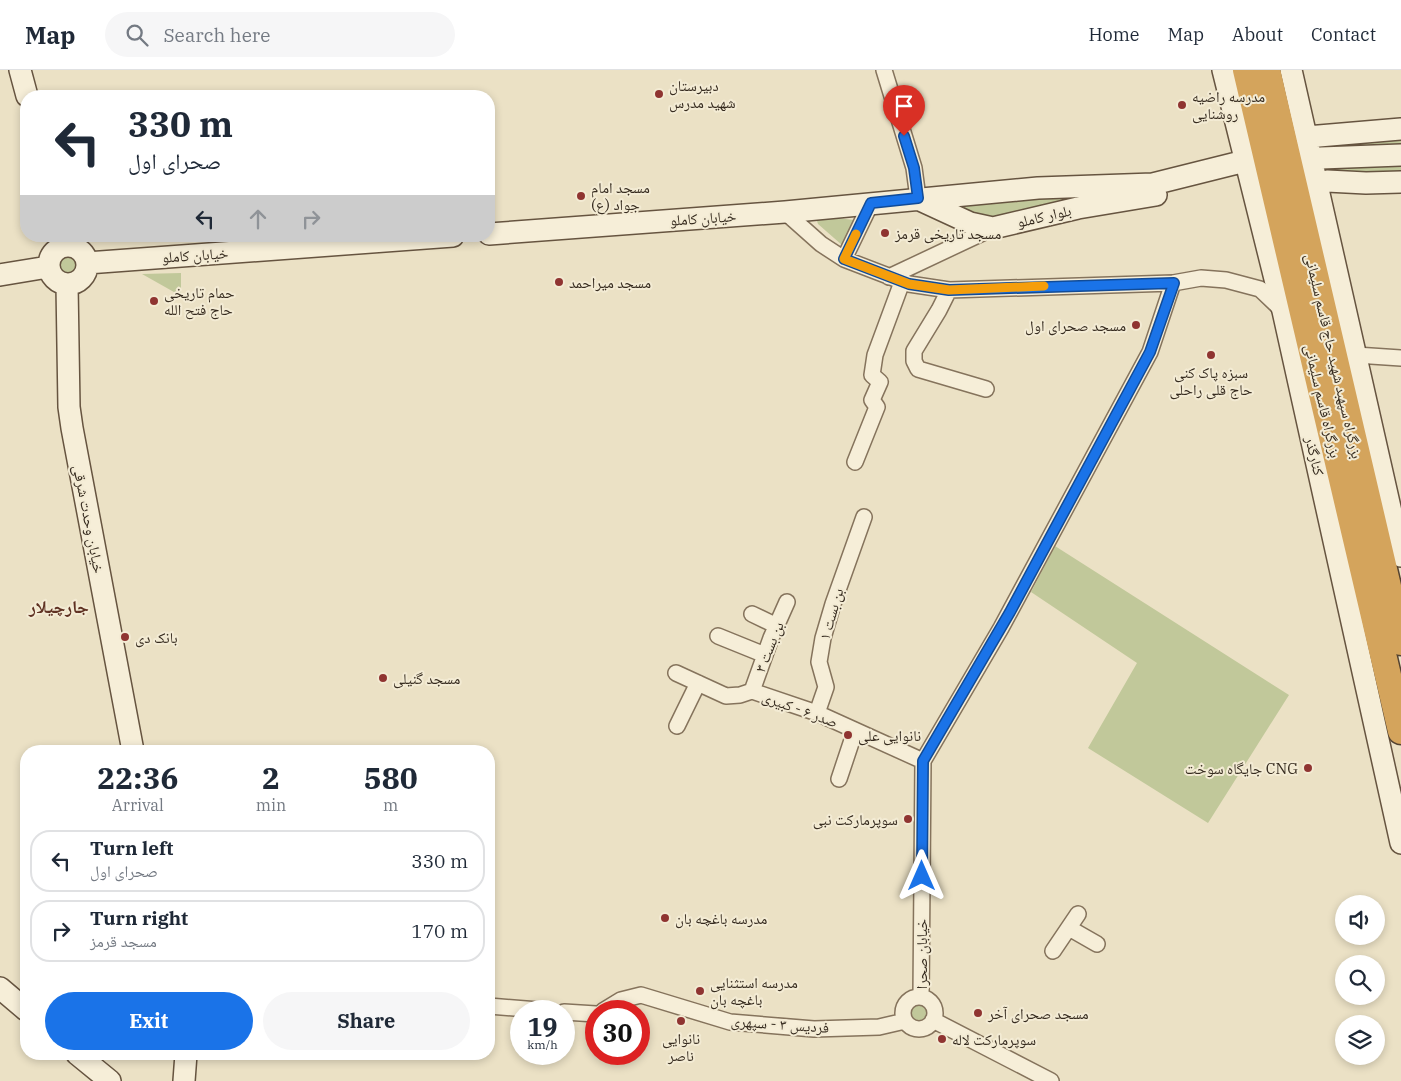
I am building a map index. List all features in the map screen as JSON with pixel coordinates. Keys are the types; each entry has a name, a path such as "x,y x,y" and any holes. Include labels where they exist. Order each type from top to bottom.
{"highway":[{"name":"بزرگراه قاسم سلیمانی","path":"1246,70 1401,731"},
{"name":"بزرگراه سپهبد شهید حاج قاسم سلیمانی","path":"1267,70 1401,642"}],"street":[{"path":"20,70 25,90"},
{"path":"884,70 914,168 918,198"},
{"name":"کنارگذر","path":"1223,70 1241,162 1283,310 1401,842"},
{"path":"1291,70 1401,556"},
{"path":"1307,137 1401,129"},
{"path":"1321,158 1401,155"},
{"name":"بلوار کاملو","path":"918,198 1038,188 1136,184 1156,172 1226,156 1241,162"},
{"name":"بلوار کاملو","path":"918,198 970,223 993,228 1078,208 1158,195 1214,177 1241,162"},
{"path":"1327,181 1401,182"},
{"name":"خیابان کاملو","path":"495,234 785,212 918,198"},
{"path":"844,259 871,203"},
{"path":"813,237 809,224 813,216 821,208"},
{"path":"785,212 813,237 844,259 909,284 949,290 1174,283 1201,278 1226,280 1260,288 1283,310"},
{"path":"855,462 877,408 872,400 880,382 872,375 875,355 895,279 993,228"},
{"path":"62,242 51,256 48,267 55,279 67,285 78,282 86,274 88,263 80,249 65,242"},
{"name":"خیابان کاملو","path":"88,263 372,242"},
{"path":"0,275 48,267"},
{"name":"خیابان صحرا","path":"921,997 923,761 1010,612 1150,352 1174,283"},
{"name":"خیابان وحدت شرقی","path":"67,285 69,407 132,745"},
{"path":"949,290 914,351 914,361 918,368 986,389"},
{"path":"1356,355 1401,358"},
{"name":"بن بست ۱","path":"817,713 826,687 819,662 823,638 864,517"},
{"name":"بن بست ۳","path":"752,691 787,602"},
{"path":"752,614 778,626"},
{"path":"718,636 765,655"},
{"name":"صدر ۶ - کبیری","path":"676,673 726,696 740,695 752,691 817,713 923,761"},
{"path":"677,726 698,683"},
{"path":"839,779 856,731"},
{"path":"1053,951 1078,914"},
{"path":"1069,928 1097,944"},
{"path":"0,988 20,1005"},
{"name":"فردیس ۳ - سپهری","path":"621,1000 641,995 730,1022 814,1029 878,1027 905,1021"},
{"path":"921,997 929,1001 934,1008 935,1016 933,1020 927,1027 919,1029 911,1027 905,1021 903,1012 906,1004 912,998 921,997"},
{"path":"495,1006 510,1008"},
{"path":"933,1020 1051,1081"},
{"path":"84,1060 110,1081"}],"green space":[{"path":"1401,133 1401,151 1319,156 1318,147 1328,140"},
{"path":"1401,158 1401,171 1324,176 1321,163"},
{"path":"1129,191 988,222 959,205"},
{"path":"820,216 854,220 842,245 818,224 817,221"},
{"path":"68,255 75,258 78,265 75,272 68,275 61,272 58,265 61,258"},
{"path":"181,273 181,296 142,274"},
{"path":"1055,546 1289,695 1208,823 1088,748 1137,663 1031,592"},
{"path":"919,1002 927,1005 930,1013 927,1021 919,1024 911,1021 908,1013 911,1005"}],"slow traffic":[{"path":"856,234 844,259 860,267 909,284 949,290 1044,286"}],"place":[{"name":"دبیرستان شهید مدرس","path":"659,94"},
{"name":"مدرسه راضیه روشنایی","path":"1182,105"},
{"name":"مسجد امام جواد (ع)","path":"581,196"},
{"name":"مسجد تاریخی قرمز","path":"885,233"},
{"name":"مسجد میراحمد","path":"559,282"},
{"name":"حمام تاریخی حاج فتح الله","path":"154,301"},
{"name":"مسجد صحرای اول","path":"1136,325"},
{"name":"سبزه پاک کنی حاج قلی راحلی","path":"1211,355"},
{"name":"بانک دی","path":"125,637"},
{"name":"مسجد گنیلی","path":"383,678"},
{"name":"نانوایی علی","path":"848,735"},
{"name":"جایگاه سوخت CNG","path":"1308,768"},
{"name":"سوپرمارکت نبی","path":"908,819"},
{"name":"مدرسه باغچه بان","path":"665,918"},
{"name":"مدرسه استثنایی باغچه بان","path":"700,991"},
{"name":"مسجد صحرای آخر","path":"978,1013"},
{"name":"نانوایی ناصر","path":"681,1021"},
{"name":"سوپرمارکت لاله","path":"942,1039"}],"district":[{"name":"جارچیلار","path":"59,606"}],"route":[{"path":"904,136 914,168 918,198 871,203 844,259 860,267 909,284 949,290 1174,283 1150,352 1010,612 923,761 922,876"}]}
